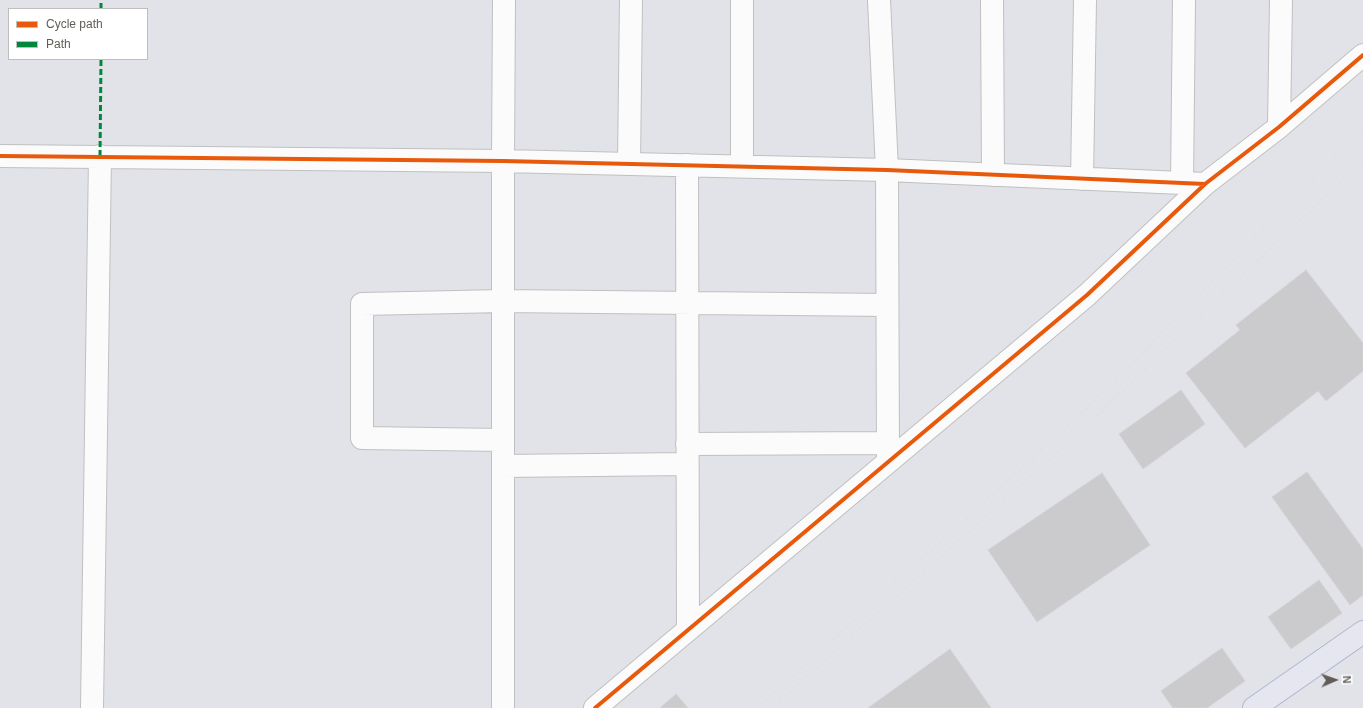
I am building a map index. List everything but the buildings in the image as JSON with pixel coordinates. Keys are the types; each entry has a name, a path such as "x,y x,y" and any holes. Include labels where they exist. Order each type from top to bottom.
{"main road":[{"path":"1254,708 1363,632"}],"street":[{"path":"503,708 504,0"},
{"path":"629,164 631,0"},
{"path":"742,0 742,166"},
{"path":"879,0 887,170 888,452"},
{"path":"992,0 993,175"},
{"path":"1082,178 1085,0"},
{"path":"1182,183 1184,0"},
{"path":"1279,127 1281,0"},
{"path":"595,708 688,630 888,452 1087,295 1205,184 1279,127 1363,55"},
{"path":"0,156 503,161 742,166 887,170 1205,184"},
{"path":"92,708 100,156"},
{"path":"687,165 688,630"},
{"path":"503,440 362,438 362,304 503,302 887,305"},
{"path":"503,466 687,454 888,452"}],"railway":[{"path":"757,708 1107,389 1363,129"},
{"path":"771,708 1071,440 1363,160"}],"marked path":[{"path":"101,0 101,8"},
{"path":"100,156 101,60"}],"cycle path":[{"path":"595,708 1087,295 1205,184 1279,127 1363,55"},
{"path":"0,156 503,161 887,170 1205,184"}]}
